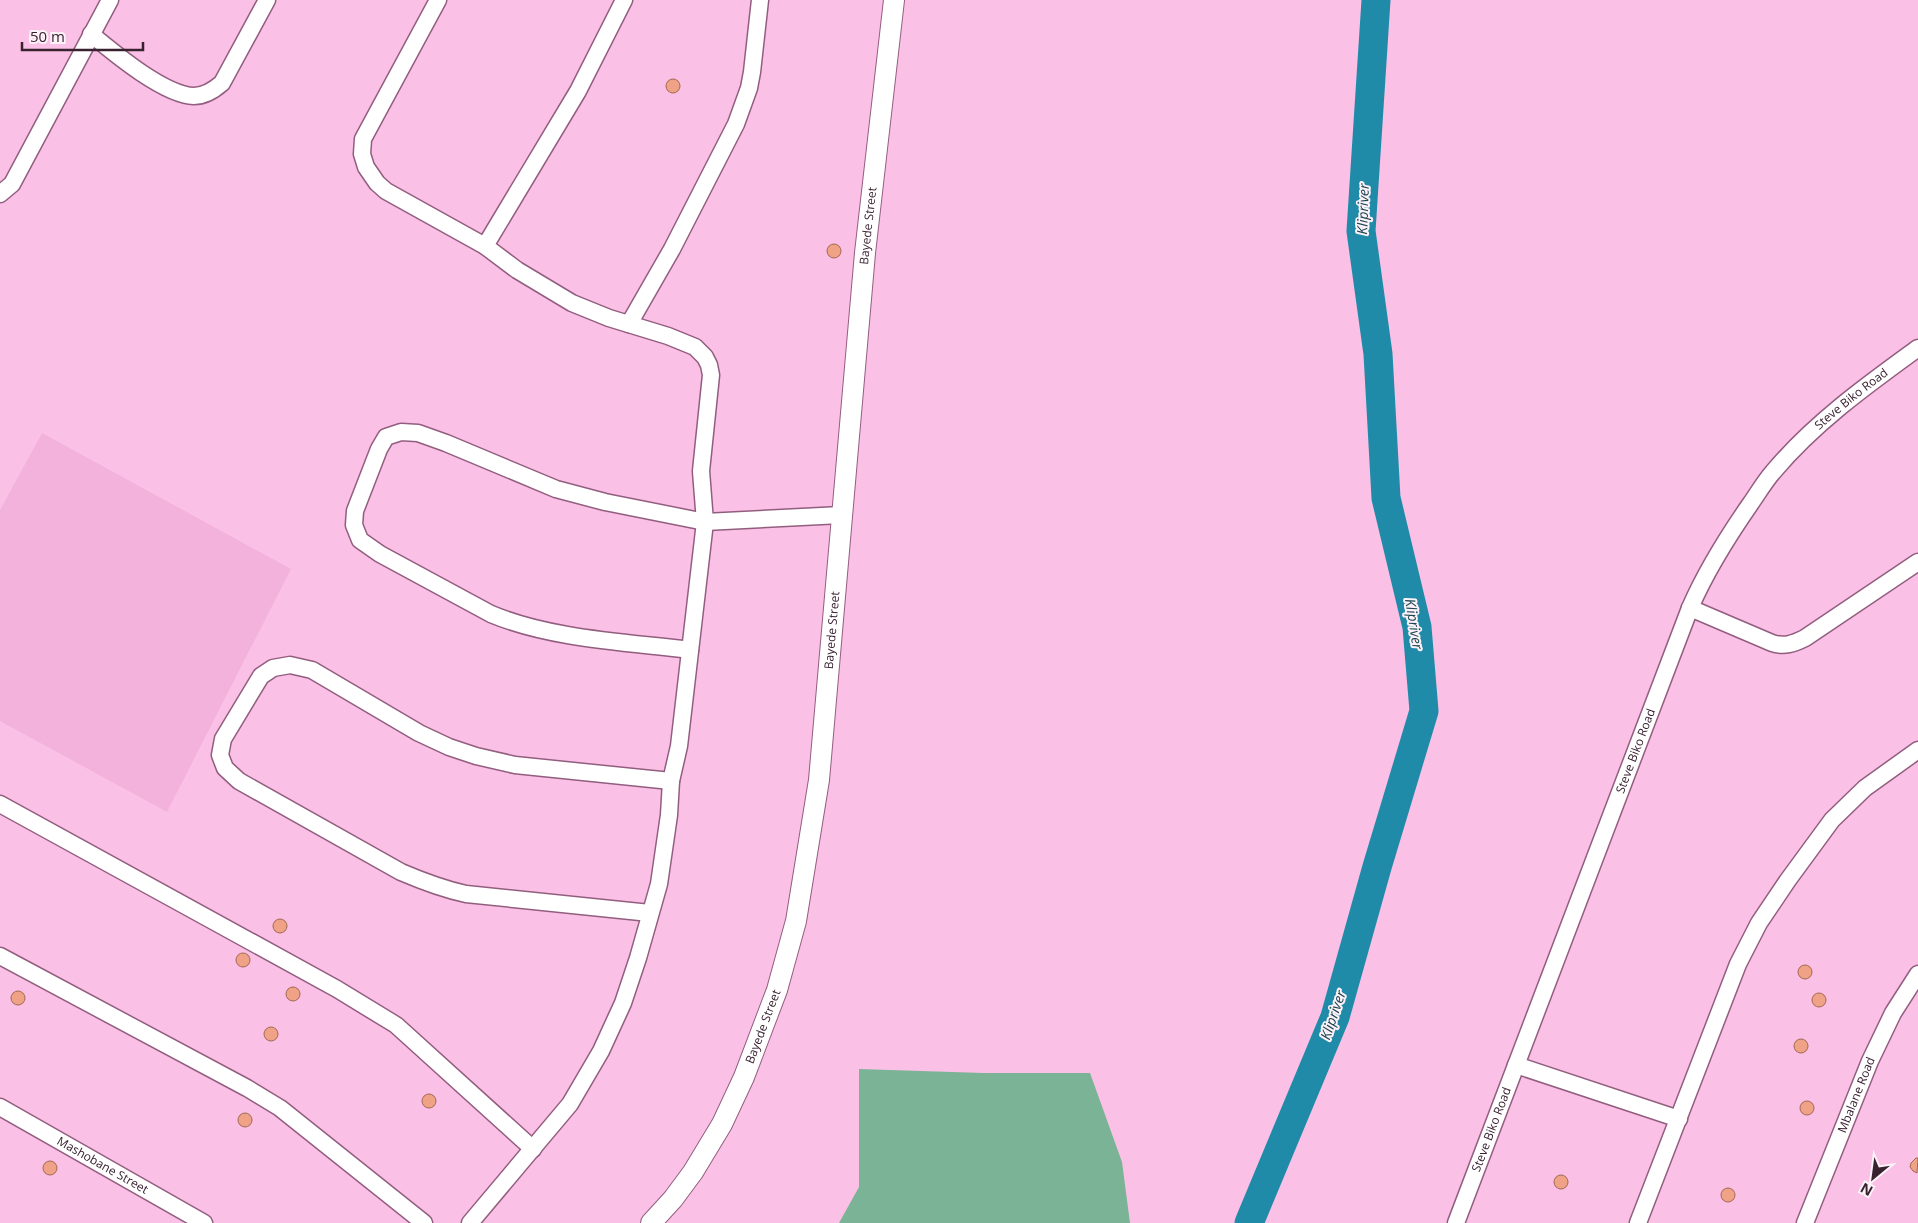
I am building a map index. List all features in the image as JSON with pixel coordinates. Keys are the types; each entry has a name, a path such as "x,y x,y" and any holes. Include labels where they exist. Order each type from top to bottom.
{"street":[{"path":"0,194 12,184 110,0"},
{"path":"91,34 141,72 171,89 186,94 201,95 214,90 222,83 267,0"},
{"path":"438,0 363,139 362,154 369,172 380,186 485,246 517,270 572,303 695,347 701,351 710,364 710,386 701,471 705,522 679,746 671,781 669,815 659,884 638,958 622,1003 601,1051 570,1104 470,1223"},
{"path":"485,246 578,91 624,0"},
{"path":"629,324 672,249 736,124 752,72 760,0"},
{"name":"Bayede Street","path":"651,1223 673,1199 693,1172 722,1124 744,1077 777,990 796,921 819,780 865,253 894,0"},
{"name":"Steve Biko Road","path":"1456,1223 1690,608 1711,565 1773,472 1809,435 1860,391 1918,348"},
{"path":"690,650 555,633 500,618 380,554 360,540 354,525 355,511 379,449 386,437 401,432 418,433 556,489 605,502 705,522 842,508"},
{"path":"1690,608 1779,646 1787,645 1804,638 1916,569"},
{"path":"650,913 466,894 422,881 401,872 239,781 225,768 220,755 223,739 261,676 273,668 290,665 312,670 419,733 449,747 476,756 516,765 671,781"},
{"path":"1638,1223 1738,964 1759,923 1832,820 1865,788 1918,750"},
{"path":"2,809 329,984 384,1017 533,1148"},
{"path":"0,956 247,1088 280,1108 424,1223"},
{"name":"Mbalane Road","path":"1805,1223 1882,1033 1918,974"},
{"path":"1516,1065 1678,1120"},
{"name":"Mashobane Street","path":"0,1107 204,1223"}],"shaded area":[{"path":"42,433 291,569 167,812 0,721 0,510"}],"green space":[{"path":"859,1069 983,1073 1090,1073 1122,1162 1130,1223 839,1223 859,1187"}],"building":[{"path":"670,79 676,79 680,86 676,93 670,93 666,89 666,83"},
{"path":"831,244 837,244 841,251 837,258 831,258 827,254 827,248"},
{"path":"277,919 283,919 287,926 283,933 277,933 273,929 273,923"},
{"path":"240,953 246,953 250,960 246,967 240,967 236,963 236,957"},
{"path":"1802,965 1808,965 1812,972 1808,979 1802,979 1798,975 1798,969"},
{"path":"290,987 296,987 300,994 296,1001 290,1001 286,997 286,991"},
{"path":"15,991 21,991 25,998 21,1005 15,1005 11,1001 11,995"},
{"path":"1816,993 1822,993 1826,1000 1822,1007 1816,1007 1812,1003 1812,997"},
{"path":"268,1027 274,1027 278,1034 274,1041 268,1041 264,1037 264,1031"},
{"path":"1798,1039 1804,1039 1808,1046 1804,1053 1798,1053 1794,1049 1794,1043"},
{"path":"426,1094 432,1094 436,1101 432,1108 426,1108 422,1104 422,1098"},
{"path":"1804,1101 1810,1101 1814,1108 1810,1115 1804,1115 1800,1111 1800,1105"},
{"path":"242,1113 248,1113 252,1120 248,1127 242,1127 238,1123 238,1117"},
{"path":"1918,1158 1917,1173 1910,1167"},
{"path":"47,1161 53,1161 57,1168 53,1175 47,1175 43,1171 43,1165"},
{"path":"1558,1175 1564,1175 1568,1182 1564,1189 1558,1189 1554,1185 1554,1179"},
{"path":"1725,1188 1731,1188 1735,1195 1731,1202 1725,1202 1721,1198 1721,1192"}],"waterway":[{"name":"Klipriver","path":"1249,1223 1335,1017 1377,867 1424,711 1417,627 1386,498 1378,354 1361,231 1376,0"}]}
